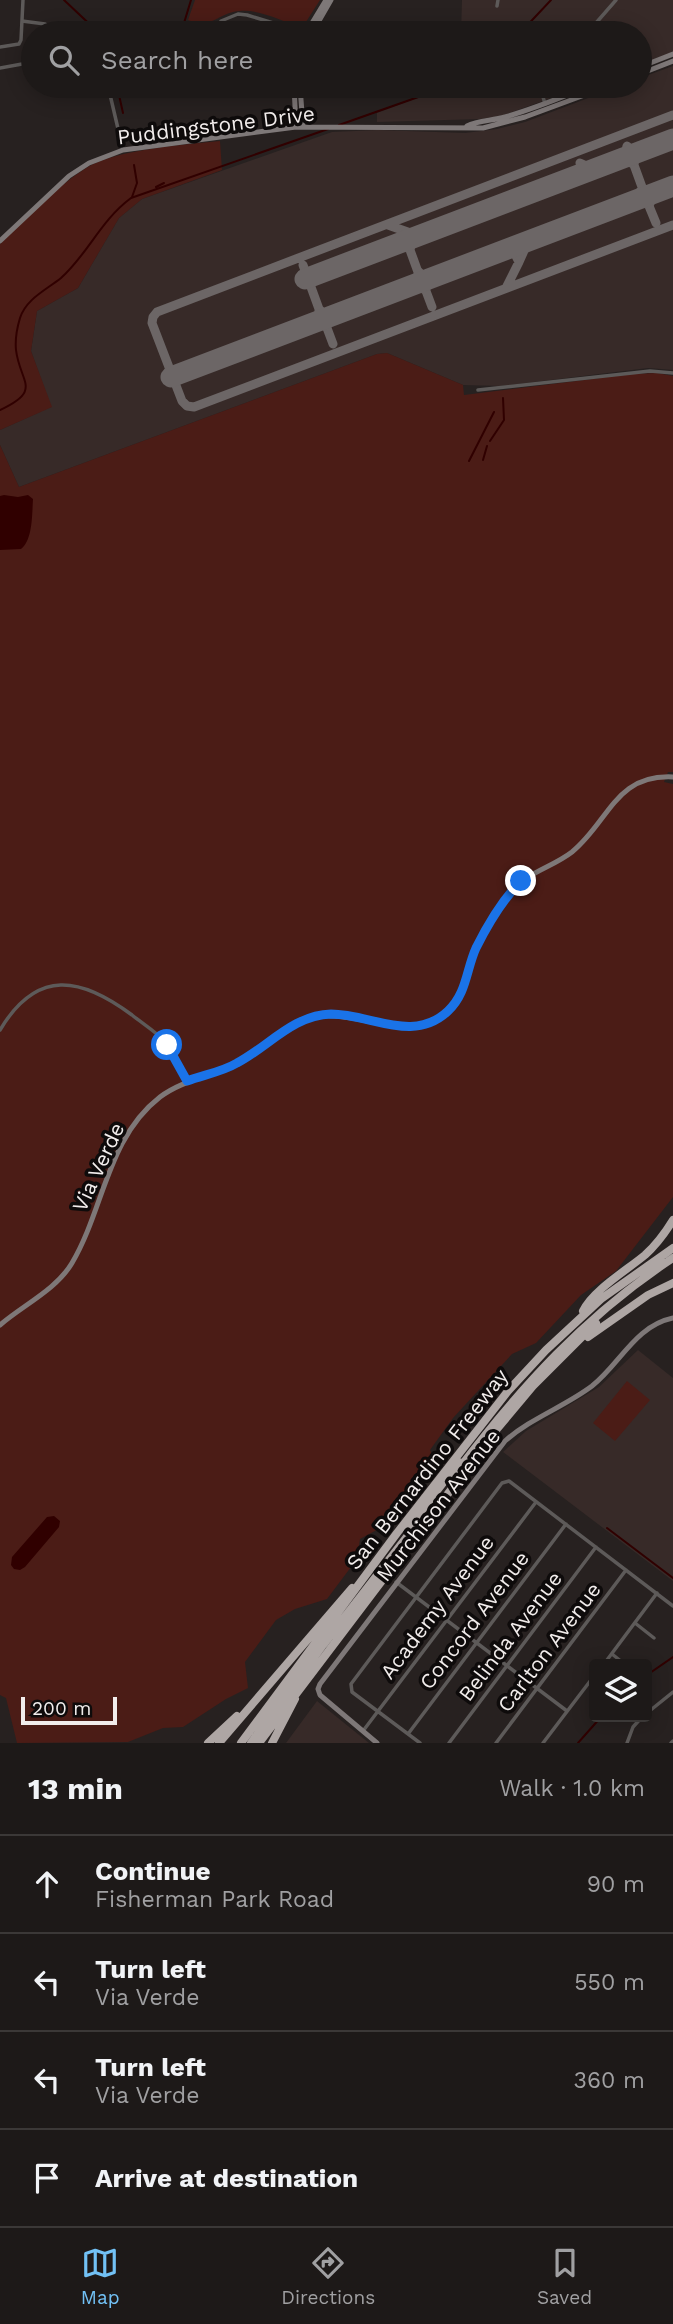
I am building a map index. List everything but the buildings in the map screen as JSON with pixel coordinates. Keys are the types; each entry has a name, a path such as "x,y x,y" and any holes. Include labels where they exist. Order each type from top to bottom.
{"highway":[{"path":"580,1317 586,1305 652,1248 672,1221"},
{"name":"San Bernardino Freeway","path":"241,1743 508,1391 580,1317 637,1272 673,1248"},
{"path":"249,1743 298,1671 524,1380 603,1305 673,1256"},
{"name":"San Bernardino Freeway","path":"259,1743 497,1429 533,1386 570,1347 623,1300 673,1264"},
{"path":"570,1347 655,1290 673,1283"},
{"path":"219,1743 343,1595 365,1577"},
{"path":"272,1743 294,1705 296,1693"},
{"path":"208,1743 260,1695"}],"street":[{"path":"22,21 23,0"},
{"path":"315,21 326,0"},
{"path":"316,21 331,0"},
{"path":"598,21 616,0"},
{"path":"221,21 238,14 267,21"},
{"path":"0,47 19,44 21,29"},
{"path":"652,62 673,54"},
{"path":"652,69 673,61"},
{"path":"0,68 21,64"},
{"path":"110,98 123,150"},
{"path":"295,98 299,127"},
{"path":"299,127 300,98"},
{"path":"544,98 546,106"},
{"name":"Puddingstone Drive","path":"546,106 564,98"},
{"name":"Puddingstone Drive","path":"0,241 69,176 102,157 123,150 299,127 466,127 571,98"},
{"path":"478,390 650,371 673,373"},
{"name":"Via Verde","path":"0,1325 45,1291 70,1266 121,1145 133,1125 160,1097 187,1081 237,1064 290,1028 310,1018 331,1014 405,1028 429,1023 447,1012 467,983 476,949 514,887 532,873 573,850 628,788 645,780 673,777"},
{"path":"0,1030 19,1005 41,989 62,985 81,986 110,999 161,1037 174,1054 187,1081"},
{"name":"Murchison Avenue","path":"363,1731 320,1695 318,1689 396,1582 505,1441 528,1423 589,1388 648,1328 673,1318"},
{"path":"420,1743 350,1688 502,1483 506,1481 536,1502 673,1606"},
{"name":"Academy Avenue","path":"363,1731 536,1502"},
{"name":"Concord Avenue","path":"408,1734 566,1524"},
{"name":"Belinda Avenue","path":"449,1743 596,1547"},
{"name":"Carlton Avenue","path":"496,1743 626,1570"},
{"path":"396,1582 567,1711"},
{"path":"608,1659 657,1593"},
{"path":"635,1623 654,1638"},
{"path":"612,1654 618,1659"},
{"path":"542,1743 589,1682"},
{"path":"652,1709 673,1692"},
{"path":"627,1743 638,1722"},
{"path":"363,1731 377,1743"}],"shaded area":[{"path":"195,0 320,0 307,21 283,21 247,11 232,12 212,21 188,20"},
{"path":"462,0 673,0 673,52 652,60 652,21 461,21"},
{"path":"673,66 673,370 648,368 501,386 463,385 387,353 377,354 19,487 0,445 0,430 51,407 31,351 37,311 78,288 119,218 142,199 332,132 378,130 465,133 525,122 588,98 652,98 652,74"},
{"path":"416,98 551,98 501,116 480,119 377,122 377,113"},
{"path":"220,141 222,170 142,199 119,218 78,288 37,311 31,351 52,407 0,430 0,244 41,204 86,168 132,152"},
{"path":"387,353 463,385 464,395 633,374 657,373 673,376 673,772 668,772 664,782 673,784 673,1197 616,1271 581,1295 536,1343 512,1354 453,1418 430,1450 436,1464 395,1520 360,1539 357,1559 327,1599 295,1609 276,1620 245,1662 248,1688 183,1727 163,1728 128,1742 17,1743 6,1698 0,1695 0,445 19,487 377,354"},
{"path":"28,495 33,499 30,533 21,549 0,550 0,496"},
{"path":"638,1350 673,1378 673,1581 503,1452 526,1431 599,1387"},
{"path":"627,1381 650,1400 615,1441 593,1423"},
{"path":"54,1516 60,1521 59,1527 25,1567 14,1569 11,1565 12,1557 47,1517"},
{"path":"317,1701 369,1743 286,1743"}],"waterway":[{"path":"64,0 86,21"},
{"path":"185,21 191,0"},
{"path":"531,21 551,0"},
{"path":"120,98 123,113"},
{"path":"339,125 416,98"},
{"path":"0,410 21,397 25,391 26,385 16,346 23,311 32,300 70,269 120,207 131,198 328,129"},
{"path":"132,197 137,183 134,165"},
{"path":"156,187 164,183"},
{"path":"490,441 504,420 503,398"},
{"path":"469,461 494,412"},
{"path":"483,460 487,446"},
{"path":"607,1528 673,1578"},
{"path":"652,1672 673,1657"},
{"path":"578,1743 597,1722"}],"taxiway":[{"path":"673,115 157,312 152,323 182,401 187,406 194,407 673,225"},
{"path":"627,146 640,152 635,157 634,165 621,159 627,146"},
{"path":"579,175 583,170 580,163 589,167 600,167"},
{"path":"634,165 642,187"},
{"path":"638,199 642,187 653,194"},
{"path":"636,200 644,201 649,206 654,193"},
{"path":"649,206 656,223"},
{"path":"388,225 419,236"},
{"path":"395,245 406,246 410,250 412,240 421,235"},
{"path":"504,250 514,252 519,262 527,244 535,238"},
{"path":"410,250 418,272"},
{"path":"506,288 519,262"},
{"path":"303,265 319,309"},
{"path":"418,271 424,277 432,278 426,284 426,291 419,285 411,286 418,278 418,271"},
{"path":"426,291 432,307"},
{"path":"319,309 325,315 333,315 327,328 315,322 319,309"},
{"path":"327,328 333,344"}],"runway":[{"path":"305,279 673,139"},
{"path":"171,377 673,186"}],"route":[{"path":"167,1045 187,1081 237,1064 290,1028 310,1018 331,1014 405,1028 429,1023 447,1012 457,1000 467,983 476,949 509,894 521,881"}]}
